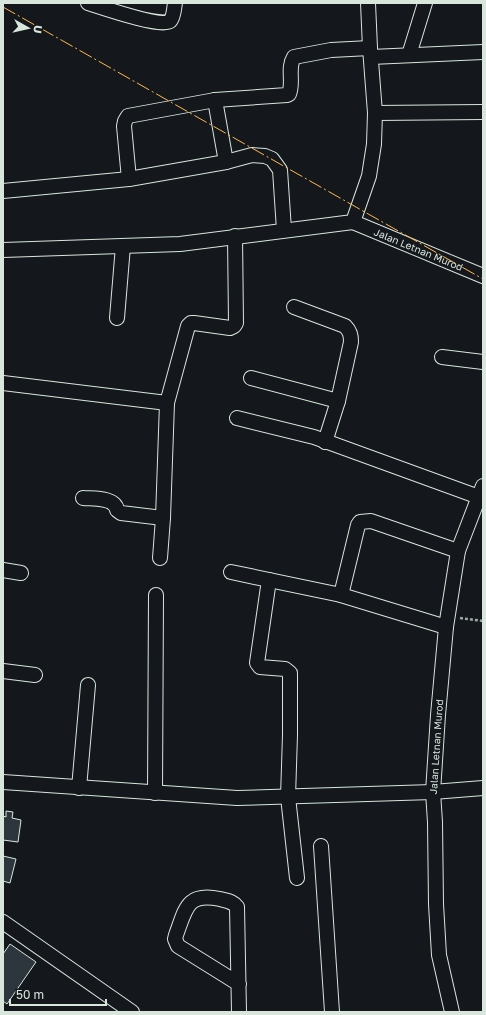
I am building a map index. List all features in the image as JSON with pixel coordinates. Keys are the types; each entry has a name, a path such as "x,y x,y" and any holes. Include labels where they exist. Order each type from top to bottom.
{"street":[{"path":"88,3 157,23 170,22 175,3"},
{"path":"3,250 180,244 354,222 369,176 374,144 375,113 368,3"},
{"path":"410,55 426,3"},
{"path":"129,179 124,126 128,116 215,100 289,94 291,89 292,62 294,57 331,50 410,55 483,52"},
{"path":"215,100 226,162"},
{"path":"375,113 483,112"},
{"path":"3,191 129,179 226,162 252,155 265,156 272,159 280,170 284,230"},
{"name":"Jalan Letnan Murod","path":"354,222 483,276"},
{"path":"160,558 167,403 188,326 191,323 194,323 230,328 236,323 235,236"},
{"path":"117,318 123,246"},
{"path":"294,307 345,326 348,329 351,342 338,401 325,442"},
{"path":"442,356 483,362"},
{"path":"251,378 338,401"},
{"path":"3,383 167,403"},
{"path":"238,418 314,437 325,442 481,492"},
{"name":"Jalan Letnan Murod","path":"452,1012 439,955 433,792 438,715 447,622 458,551 481,492"},
{"path":"83,498 112,502 121,513 163,518"},
{"path":"341,596 360,522 371,521 458,551"},
{"path":"3,570 21,573"},
{"path":"231,572 341,596 447,622"},
{"path":"269,580 257,663 260,667 285,669 290,673 288,797 297,878"},
{"path":"155,793 156,595"},
{"path":"3,671 35,674"},
{"path":"79,788 88,685"},
{"path":"3,782 237,798 433,792 483,788"},
{"path":"321,846 332,1012"},
{"path":"239,984 178,946 176,942 176,935 182,917 189,903 194,900 209,897 234,903 237,907 239,984 239,1012"},
{"path":"3,922 132,1012"}],"path":[{"path":"447,622 483,621"}],"building":[{"path":"6,811 13,812 12,818 21,820 18,842 3,840 3,816 6,817"},
{"path":"3,856 16,859 10,883 3,881"},
{"path":"10,944 36,962 7,1004 3,1001 3,954"}],"power":[{"path":"3,7 483,279"}]}
